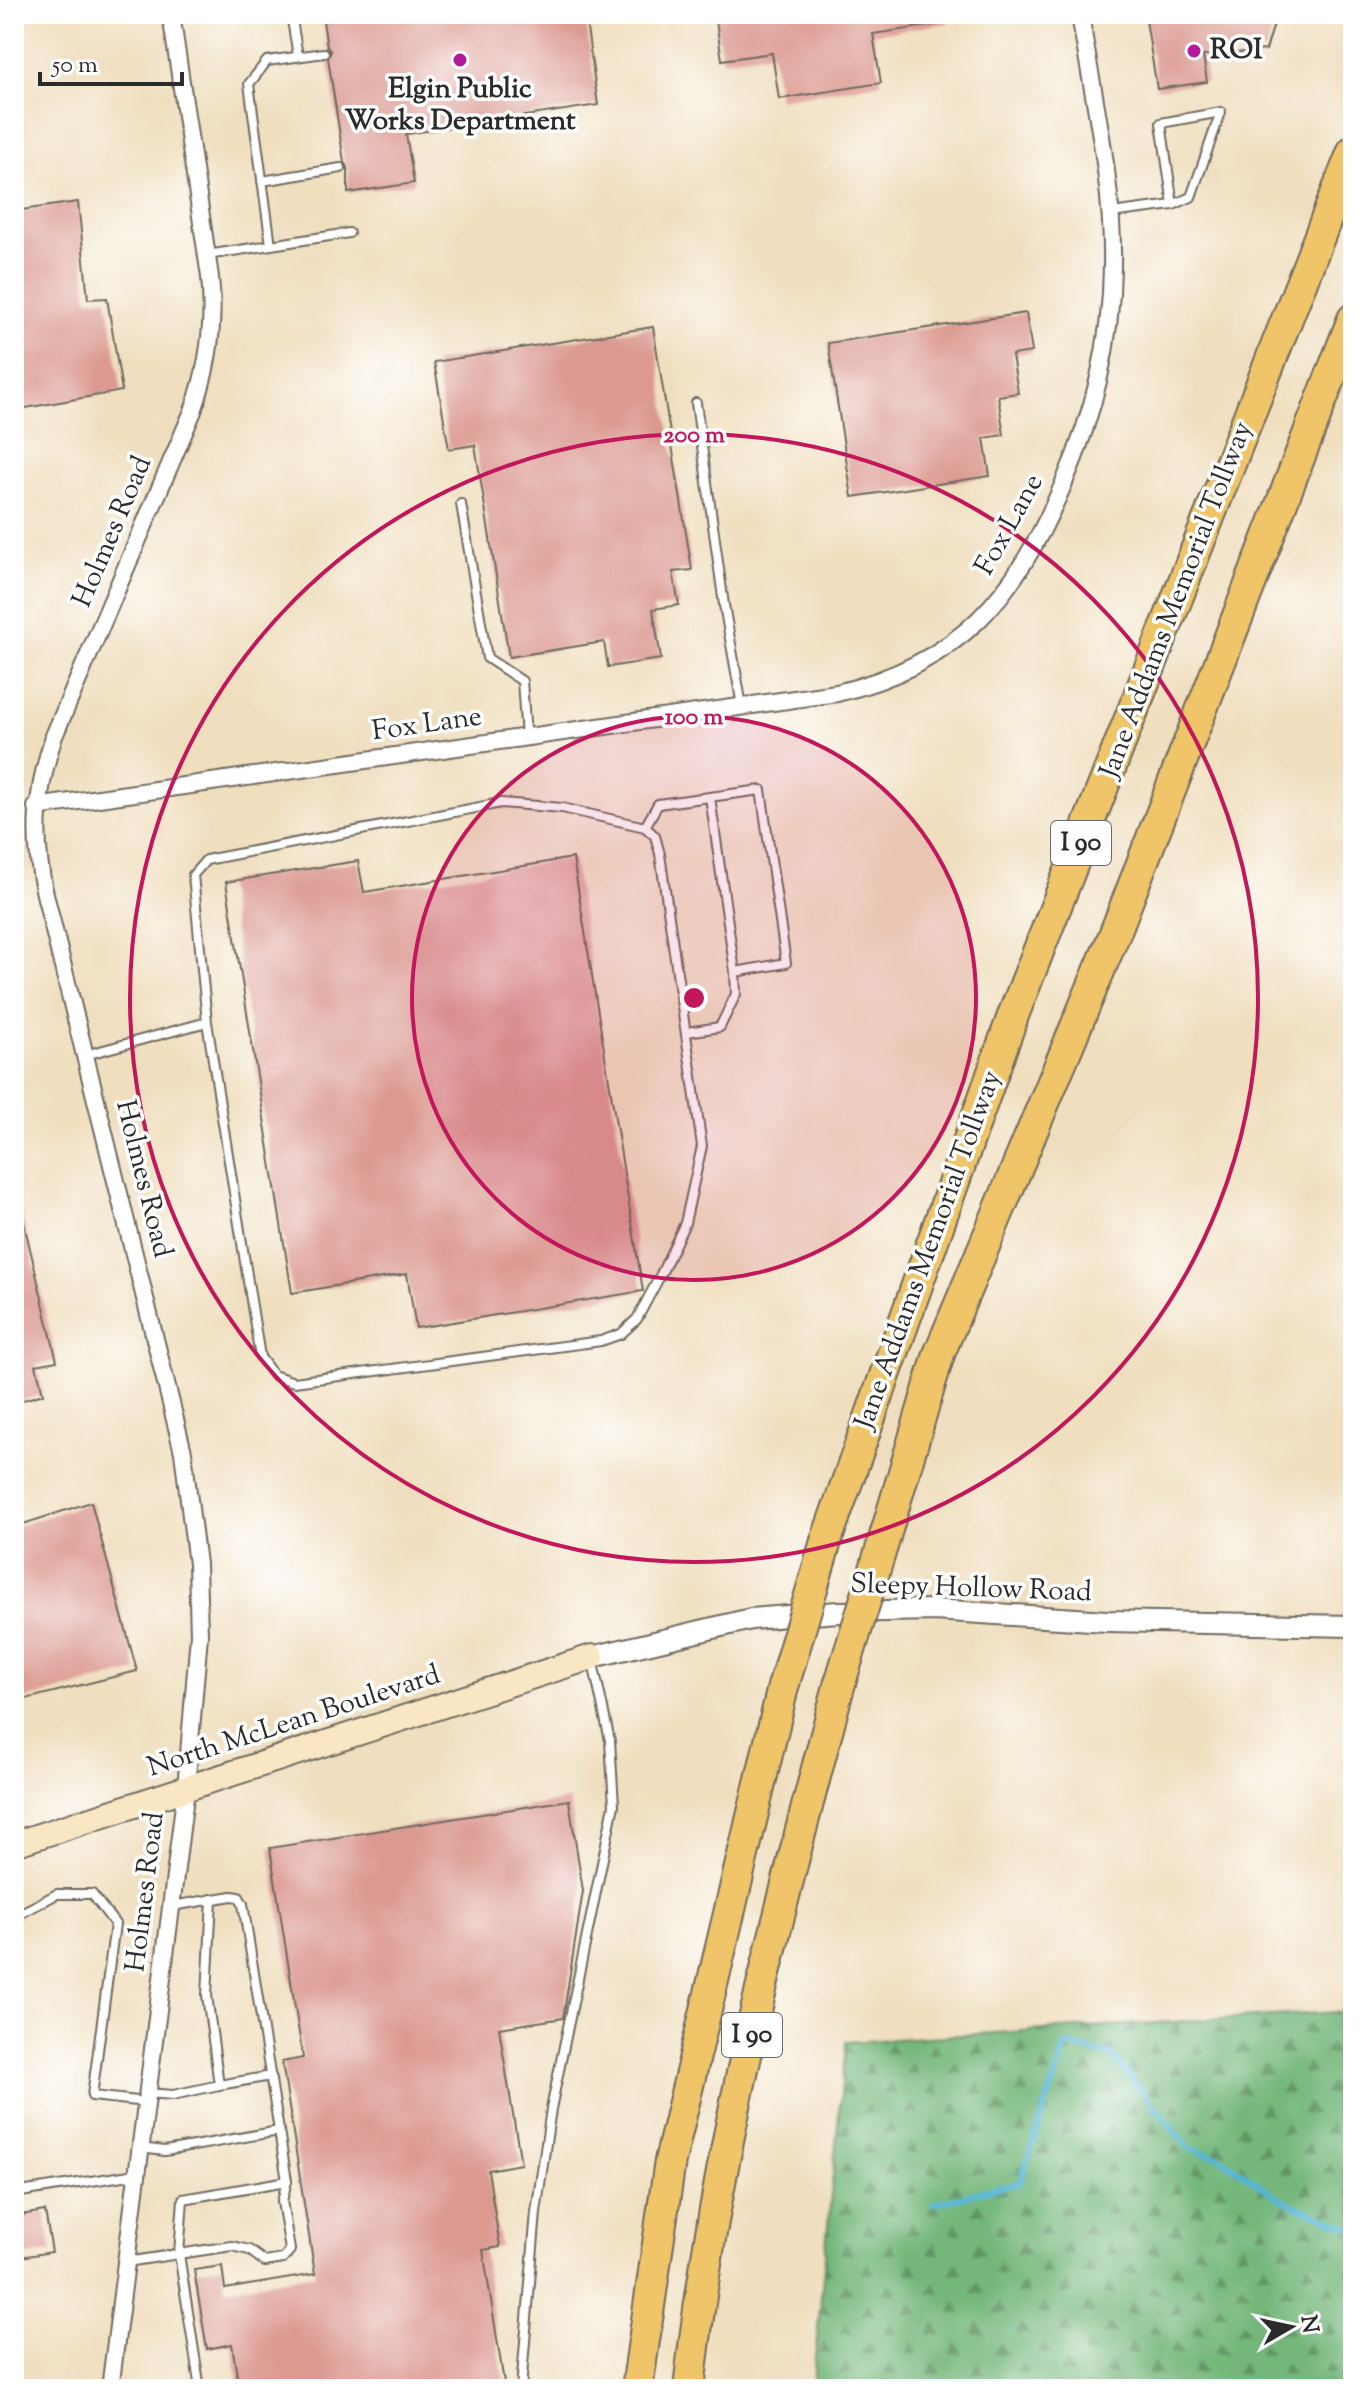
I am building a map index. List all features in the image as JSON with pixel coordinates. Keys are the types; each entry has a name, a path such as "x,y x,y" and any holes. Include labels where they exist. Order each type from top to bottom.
{"highway":[{"name":"Jane Addams Memorial Tollway","path":"637,2389 670,2161 783,1687 826,1541 1014,1013 1353,151"},
{"name":"Jane Addams Memorial Tollway","path":"691,2389 701,2277 774,1928 839,1686 939,1354 1115,933 1353,319"}],"main road":[{"name":"North McLean Boulevard","path":"14,1844 592,1657"}],"street":[{"name":"Holmes Road","path":"110,2389 186,1789 199,1635 197,1564 183,1452 38,864 36,807 54,736 202,387 212,321 207,255 171,14"},
{"name":"Fox Lane","path":"36,807 837,693 913,667 948,646 1017,578 1046,524 1093,409 1108,343 1112,266 1110,213 1080,14"},
{"name":"Sleepy Hollow Road","path":"592,1657 751,1619 838,1612 934,1610 1107,1621 1353,1626"}],"lane":[{"path":"291,14 298,56"},
{"path":"271,245 249,84 267,61 324,53"},
{"path":"1110,213 1173,205 1191,197 1221,112 1161,123 1173,205"},
{"path":"262,181 341,168"},
{"path":"207,255 349,233"},
{"path":"696,403 724,605 742,707"},
{"path":"461,504 487,658 522,681 526,737"},
{"path":"645,827 658,804 761,790 786,963 735,972"},
{"path":"687,1032 720,1027 736,994 710,797"},
{"path":"501,803 562,808 645,827 655,836 660,854 702,1146 697,1181 685,1223 637,1319 621,1334 601,1341 294,1382 273,1375 260,1357 207,1022 193,875 206,860 501,803"},
{"path":"85,1055 207,1022"},
{"path":"521,2389 536,2212 551,2109 614,1805 610,1741 592,1657"},
{"path":"14,1917 57,1894 92,1894 115,1924 92,2096 146,2098 173,2095 271,2076"},
{"path":"125,2262 232,2246 249,2250 265,2262 283,2259 290,2250 282,2201 287,2181 243,1904 239,1897 232,1896 171,1907"},
{"path":"212,1899 207,1995 219,2085"},
{"path":"140,2148 165,2151 279,2131"},
{"path":"14,2193 136,2174"},
{"path":"200,2389 179,2254 183,2199 287,2181"}],"green space":[{"path":"1353,2011 1353,2389 812,2389 846,2042"}],"building":[{"name":"Elgin Public Works Department","path":"322,14 585,14 598,105 406,134 414,183 348,193 348,168 344,162 328,58 331,51 327,47"},
{"path":"715,14 947,14 948,23 873,34 881,83 779,99 772,53 722,60"},
{"name":"ROI","path":"1145,14 1277,14 1266,50 1203,56 1207,82 1157,89"},
{"path":"78,202 88,299 107,298 122,391 14,410 14,211"},
{"path":"1026,313 1032,352 1012,355 1018,393 998,396 1004,435 984,438 990,476 852,497 828,343"},
{"path":"653,327 692,570 673,572 679,605 653,609 661,659 608,667 604,642 509,657 475,445 449,449 434,362"},
{"path":"573,858 643,1291 416,1328 407,1274 292,1293 226,882 358,861 364,892"},
{"path":"20,1207 57,1361 36,1365 43,1394 14,1403 14,1208"},
{"path":"91,1502 137,1671 14,1702 14,1527"},
{"path":"569,1800 583,1891 563,2018 499,2028 521,2164 488,2170 500,2247 483,2250 505,2389 239,2389 232,2344 207,2349 194,2270 222,2266 225,2289 315,2274 282,2062 303,2058 270,1848"},
{"path":"45,2211 52,2252 14,2258 14,2216"}],"waterway":[{"path":"933,2204 1020,2182 1066,2045 1112,2055 1189,2148 1221,2158 1282,2200 1353,2229"}],"place":[{"name":"ROI","path":"1194,51"},
{"name":"Elgin Public Works Department","path":"460,60"}]}
